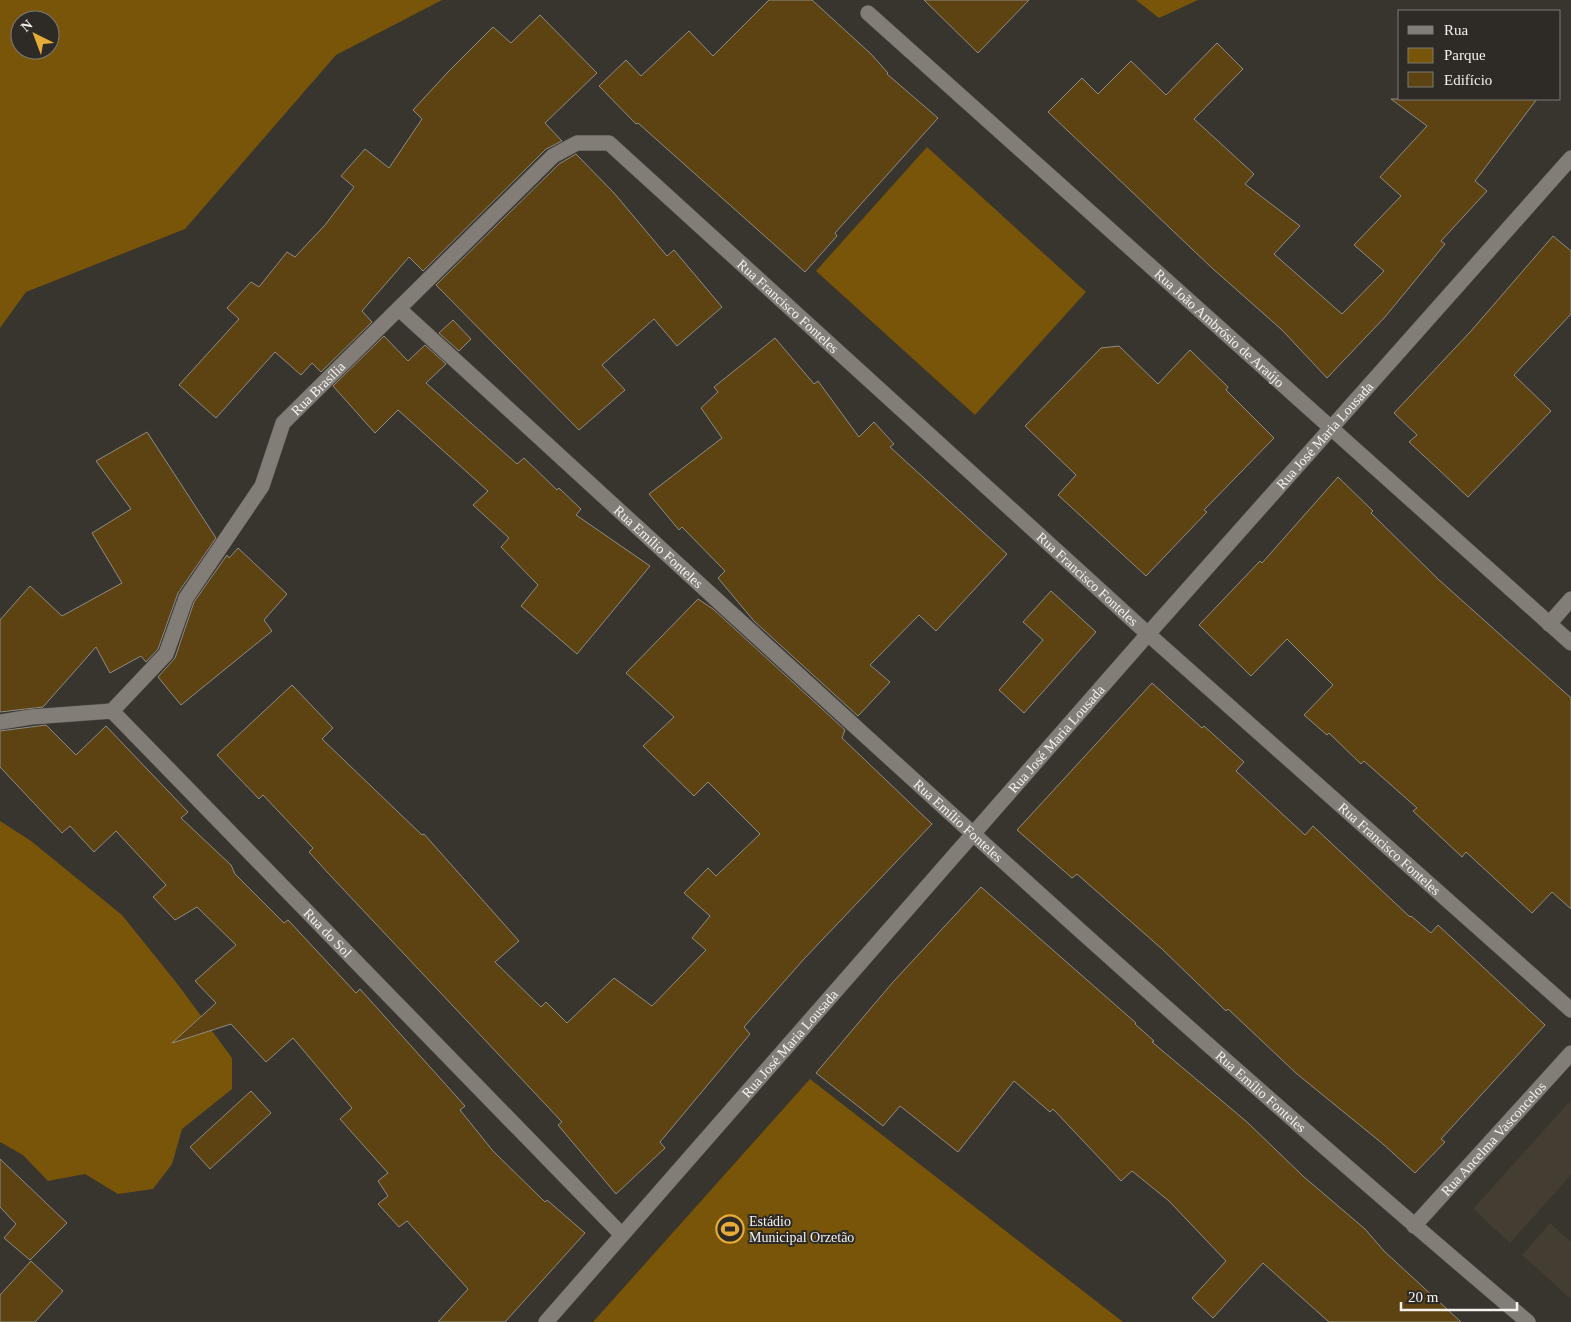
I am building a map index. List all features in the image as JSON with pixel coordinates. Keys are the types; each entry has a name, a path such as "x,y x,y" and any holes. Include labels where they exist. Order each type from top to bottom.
{"street":[{"name":"Rua João Ambrósio de Araújo","path":"868,13 1571,643"},
{"name":"Rua Brasília","path":"112,711 166,654 186,598 262,486 282,423 553,156 577,143 609,144"},
{"name":"Rua Francisco Fonteles","path":"609,144 1148,634 1571,1010"},
{"name":"Rua José Maria Lousada","path":"546,1322 1148,634 1571,158"},
{"name":"Rua Emílio Fonteles","path":"399,308 974,833 1414,1226 1528,1322"},
{"path":"1549,624 1571,599"},
{"path":"0,722 31,716 112,711"},
{"name":"Rua do Sol","path":"112,711 622,1235"},
{"name":"Rua Ancelma Vasconcelos","path":"1414,1226 1571,1053"}],"shaded area":[{"path":"1571,1100 1571,1175 1510,1243 1473,1209"},
{"path":"1550,1223 1571,1242 1571,1299 1522,1255"}],"green space":[{"path":"0,0 442,0 336,55 185,229 26,292 0,328"},
{"path":"1136,0 1198,0 1159,18"},
{"path":"927,147 1086,292 975,415 816,271"},
{"path":"0,821 31,841 122,915 179,986 232,1058 232,1089 182,1129 172,1164 153,1189 118,1194 85,1174 48,1181 23,1155 0,1142"},
{"path":"810,1079 1123,1322 593,1322"}],"building":[{"path":"769,0 812,0 871,54 887,74 938,118 835,233 837,236 805,272 638,123 636,124 599,86 626,60 641,76 689,31 713,56"},
{"path":"924,0 1029,0 978,53"},
{"path":"540,15 597,73 545,123 562,141 546,149 423,271 409,257 362,311 372,322 321,372 312,363 301,375 275,352 216,418 179,385 239,319 227,308 251,282 259,287 287,252 295,257 325,225 354,187 341,176 365,149 389,168 422,119 413,110 493,27 511,43"},
{"path":"1217,43 1243,69 1194,119 1254,174 1245,184 1300,226 1274,254 1342,314 1384,271 1354,245 1401,196 1380,177 1427,126 1391,99 1536,100 1475,181 1487,191 1441,241 1445,244 1385,317 1327,378 1282,330 1212,268 1048,112 1082,78 1098,94 1131,61 1166,95"},
{"path":"576,154 614,193 667,256 674,250 722,307 677,346 654,319 602,365 625,390 579,430 436,285 559,164"},
{"path":"1553,236 1571,251 1571,314 1514,375 1551,411 1468,497 1409,442 1417,435 1394,413 1471,331"},
{"path":"453,320 471,339 459,351 439,333"},
{"path":"384,336 408,361 425,345 446,364 426,383 517,464 524,458 557,490 559,488 581,509 576,515 650,566 577,654 521,606 538,585 501,547 509,538 473,505 488,491 398,410 375,433 333,386"},
{"path":"775,338 814,384 818,381 859,437 874,422 894,444 890,447 1007,554 936,631 919,615 870,665 890,682 858,716 754,621 718,578 725,571 682,527 679,530 649,494 722,438 701,408 718,392 714,387"},
{"path":"1119,346 1158,384 1190,350 1228,387 1226,390 1274,438 1204,510 1207,512 1146,576 1058,495 1076,475 1025,426 1101,348"},
{"path":"147,432 216,538 178,593 158,649 146,662 141,656 110,673 96,647 43,707 0,712 0,620 30,586 62,616 122,583 92,533 131,509 96,461"},
{"path":"1338,477 1373,511 1371,513 1438,579 1571,698 1571,909 1552,892 1532,913 1466,852 1462,857 1413,811 1417,808 1364,761 1361,764 1329,733 1327,735 1304,715 1333,685 1287,639 1251,676 1199,625 1260,561 1262,563"},
{"path":"238,548 287,594 264,620 272,631 181,705 158,677 175,658 194,602 227,555 229,558"},
{"path":"1051,591 1096,632 1024,713 999,690 1043,640 1023,622"},
{"path":"698,599 713,609 845,730 842,738 932,824 804,959 744,1027 750,1034 660,1142 665,1148 616,1194 558,1125 562,1122 328,873 309,852 313,848 263,795 259,799 217,755 292,685 333,728 322,739 422,835 424,834 519,941 495,962 541,1007 546,1002 567,1023 614,978 652,1006 706,950 692,938 710,916 684,893 708,868 716,876 760,834 708,782 694,796 643,746 674,717 626,673"},
{"path":"1152,683 1202,728 1204,726 1244,762 1236,771 1305,835 1313,826 1410,917 1431,933 1438,925 1545,1025 1441,1139 1445,1142 1415,1173 1383,1144 1297,1074 1228,1009 1226,1011 1162,949 1077,874 1072,878 1017,830"},
{"path":"46,725 76,755 106,726 188,812 181,818 231,865 235,874 284,923 288,920 356,993 360,989 465,1106 460,1110 493,1151 545,1202 547,1200 585,1233 505,1322 438,1322 468,1289 407,1221 399,1227 378,1204 388,1196 378,1181 388,1173 340,1119 352,1108 293,1038 266,1062 231,1024 172,1043 216,1003 195,981 236,945 197,907 175,920 153,897 166,885 116,831 94,852 70,826 62,833 0,767 0,731"},
{"path":"981,887 1136,1023 1154,1041 1152,1042 1247,1122 1304,1177 1365,1229 1384,1251 1461,1322 1329,1322 1263,1263 1213,1318 1192,1298 1226,1261 1169,1201 1132,1171 1121,1181 1053,1109 1050,1112 1014,1081 958,1152 900,1106 883,1126 816,1073 893,982"},
{"path":"251,1091 271,1113 210,1169 190,1147"},
{"path":"0,1159 67,1223 30,1260 4,1238 16,1224 0,1207"},
{"path":"31,1261 63,1291 35,1322 0,1322 0,1295"}],"place":[{"name":"Estádio Municipal Orzetão","path":"730,1229"}]}
